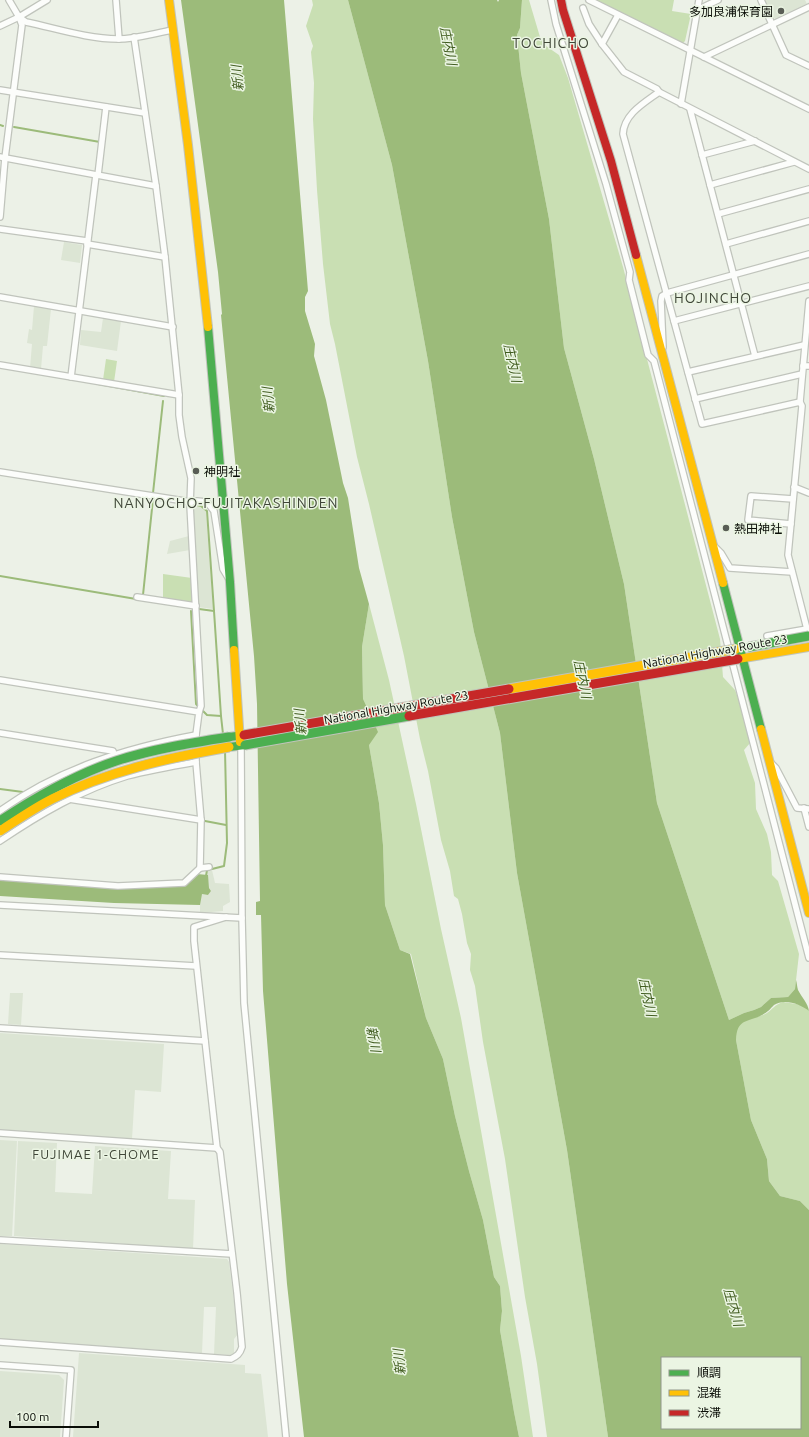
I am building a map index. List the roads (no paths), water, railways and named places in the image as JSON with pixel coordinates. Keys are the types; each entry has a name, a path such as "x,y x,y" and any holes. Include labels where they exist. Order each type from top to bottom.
{"main road":[{"path":"169,0 188,145 210,345 243,745"},
{"path":"561,0 611,161 742,649 768,760 809,913"},
{"name":"National Highway Route 23","path":"0,820 47,792 79,776 116,762 158,750 742,649 808,632"},
{"name":"National Highway Route 23","path":"0,831 52,799 97,779 135,766 179,755 809,647"}],"street":[{"path":"0,217 3,158 14,92 22,25 9,0"},
{"path":"0,26 19,17 47,0"},
{"path":"116,0 119,39"},
{"path":"551,0 556,24 606,184 630,272 629,280 648,355 654,361 809,958"},
{"path":"589,0 809,109"},
{"path":"681,104 699,0"},
{"path":"697,10 718,0"},
{"path":"761,0 786,55 809,66"},
{"path":"704,57 809,7"},
{"path":"583,8 589,24 602,44 624,72 657,89 659,92 690,109 809,169"},
{"path":"602,44 618,15"},
{"path":"19,17 26,22 100,38 134,38 173,30"},
{"path":"134,38 165,257 179,395 179,415 191,478 200,709 196,735 196,762 201,820 200,868"},
{"path":"0,90 145,113"},
{"path":"659,92 629,116 623,128 623,134 702,424 800,402"},
{"path":"71,376 87,243 106,107"},
{"path":"690,109 755,356"},
{"path":"702,155 755,141"},
{"path":"3,158 156,186"},
{"path":"710,185 794,162"},
{"path":"718,214 809,189"},
{"path":"726,244 809,221"},
{"path":"0,229 165,257"},
{"path":"663,355 662,296 667,293 809,254"},
{"path":"674,321 809,286"},
{"path":"0,297 172,327"},
{"path":"767,636 808,632 788,555 802,406 800,402 802,374 806,366 804,345 809,301"},
{"path":"688,372 804,345"},
{"path":"0,365 179,395"},
{"path":"695,399 802,374"},
{"path":"0,472 191,502 207,502 214,511 223,568 230,582"},
{"path":"794,487 809,493"},
{"path":"791,524 748,520 751,496 793,499"},
{"path":"713,544 721,553 730,568 792,572"},
{"path":"137,597 196,606"},
{"path":"0,680 200,709"},
{"path":"0,733 113,751 114,755"},
{"path":"0,811 31,790 64,774 114,755 157,743 196,735"},
{"path":"243,745 242,918 244,1003 286,1437"},
{"path":"768,760 776,768 797,808 807,808 809,827"},
{"path":"0,842 69,799 100,785 128,776 196,762"},
{"path":"69,799 201,820"},
{"path":"0,877 118,886 184,883 200,868 209,867"},
{"path":"0,905 242,918"},
{"path":"0,1342 231,1359 241,1352 242,1347 237,1293 196,966 194,927 226,917"},
{"path":"0,955 196,966"},
{"path":"0,1028 205,1041"},
{"path":"0,1133 218,1148"},
{"path":"0,1240 232,1254"},
{"path":"0,1365 71,1370 66,1437"}],"water":[{"name":"新川","path":"181,0 284,0 308,291 305,297 305,311 315,344 314,356 326,400 343,483 348,498 359,568 369,604 362,647 363,699 378,732 369,745 379,803 383,845 385,905 400,950 410,954 426,1018 443,1059 455,1116 483,1220 494,1277 500,1286 502,1311 500,1330 519,1437 304,1437 287,1284 263,991 261,915 256,915 256,902 260,901 257,704 254,656 218,272"},
{"name":"庄内川","path":"348,0 497,0 498,2 499,0 522,0 520,28 517,35 521,73 549,219 564,348 594,459 624,584 657,803 729,1020 761,1007 771,998 788,997 795,989 796,980 798,990 809,1011 802,1006 792,1003 778,1003 764,1014 744,1022 738,1028 736,1040 751,1120 767,1159 769,1181 780,1196 800,1201 809,1210 809,1437 608,1437 567,1150 517,873 500,733 474,632 452,517 428,361 392,165"},
{"path":"197,874 208,875 209,888 211,891 208,895 202,894 200,905 114,903 0,896 0,880 116,889 183,886"}],"waterway":[{"path":"14,127 100,142 99,144"},
{"path":"98,384 164,396"},
{"path":"153,493 163,401"},
{"path":"143,595 153,499"},
{"path":"196,505 201,506 207,511 214,611"},
{"path":"0,576 136,599"},
{"path":"199,609 214,611 223,734"},
{"path":"191,611 196,704 207,715 221,716"},
{"path":"212,869 224,866 227,843 225,750"},
{"path":"0,789 23,792"},
{"path":"205,821 226,825"},
{"path":"206,876 207,870"}],"place":[{"name":"多加良浦保育園","path":"781,11"},
{"name":"神明社","path":"196,471"},
{"name":"熱田神社","path":"726,528"}],"district":[{"name":"TOCHICHO","path":"551,43"},
{"name":"HOJINCHO","path":"713,298"},
{"name":"NANYOCHO-FUJITAKASHINDEN","path":"226,503"},
{"name":"FUJIMAE 1-CHOME","path":"96,1154"}]}
